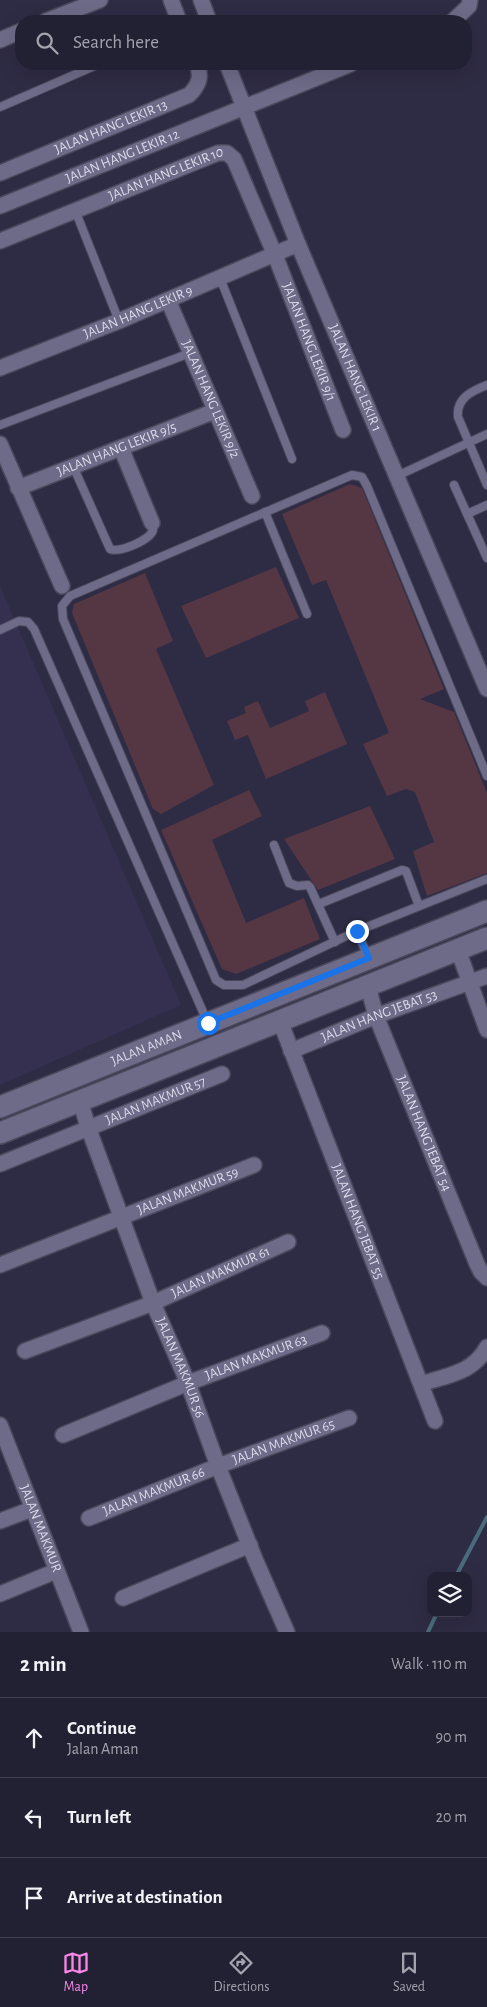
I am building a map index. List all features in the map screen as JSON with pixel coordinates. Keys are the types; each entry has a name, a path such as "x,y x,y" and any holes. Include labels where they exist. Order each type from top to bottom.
{"main road":[{"name":"JALAN AMAN","path":"0,1106 487,911"},
{"name":"JALAN AMAN","path":"0,1133 487,938"}],"street":[{"path":"61,15 100,0"},
{"path":"171,0 177,15"},
{"path":"201,0 207,15"},
{"path":"460,15 470,6 470,0"},
{"path":"0,40 15,34"},
{"name":"JALAN HANG LEKIR 13","path":"1,171 189,96 198,86 201,73 200,70"},
{"name":"JALAN HANG LEKIR 1","path":"229,70 298,244 485,679"},
{"name":"JALAN HANG LEKIR 12","path":"0,206 337,70"},
{"name":"JALAN HANG LEKIR 10","path":"0,241 218,152 227,153 234,159 275,255"},
{"name":"JALAN HANG LEKIR 9","path":"0,368 119,321 298,244"},
{"name":"JALAN HANG LEKIR 9/1","path":"275,255 343,430"},
{"name":"JALAN HANG LEKIR 9/2","path":"168,300 252,496"},
{"name":"JALAN HANG LEKIR 9/5","path":"18,488 215,411"},
{"path":"0,444 62,586"},
{"path":"121,448 152,523"},
{"path":"458,950 487,1030"},
{"name":"JALAN HANG JEBAT 53","path":"291,1051 376,1016 487,976"},
{"name":"JALAN HANG JEBAT 54","path":"368,986 376,1016 477,1264 487,1278"},
{"name":"JALAN HANG JEBAT 55","path":"280,1021 435,1421"},
{"name":"JALAN MAKMUR 57","path":"0,1164 222,1074"},
{"name":"JALAN MAKMUR 56","path":"80,1100 88,1127 153,1303 188,1383 218,1466 286,1632"},
{"name":"JALAN MAKMUR 59","path":"0,1265 254,1165"},
{"name":"JALAN MAKMUR 61","path":"25,1351 153,1303 288,1242"},
{"name":"JALAN MAKMUR 63","path":"63,1435 188,1383 322,1333"},
{"path":"421,1384 466,1370 482,1357 487,1347"},
{"name":"JALAN MAKMUR 65","path":"218,1466 348,1418"},
{"name":"JALAN MAKMUR","path":"1,1434 80,1632"},
{"name":"JALAN MAKMUR 66","path":"89,1518 218,1466"},
{"path":"0,1521 32,1509"},
{"path":"123,1598 250,1546"},
{"path":"0,1594 56,1571"}],"lane":[{"path":"0,107 86,70"},
{"path":"75,210 119,321"},
{"path":"220,278 292,459"},
{"path":"0,425 190,352"},
{"path":"487,385 468,394 459,406 458,417 485,474 487,485"},
{"path":"397,476 487,434"},
{"path":"73,466 110,550 120,550 148,538 153,530 152,523"},
{"path":"487,776 362,477 352,474 70,596 62,606 63,619 216,980 224,985 243,986 357,931 487,879"},
{"path":"454,485 487,558"},
{"path":"467,514 487,505"},
{"path":"265,512 307,614"},
{"path":"0,630 19,621 28,622 34,629 208,1023"},
{"path":"274,845 289,883 297,886 308,885 319,904 335,942"},
{"path":"319,904 402,870 406,871 419,906"},
{"path":"357,931 369,958"}],"shaded area":[{"path":"0,586 181,1005 0,1085"}],"building":[{"path":"350,484 362,488 444,689 420,699 454,712 487,793 487,873 427,896 413,851 434,842 415,792 406,789 387,796 363,744 389,733 326,580 312,585 282,514"},
{"path":"276,567 299,618 206,658 181,606"},
{"path":"145,573 173,641 156,649 214,785 161,814 153,809 72,613 74,604"},
{"path":"325,692 347,744 266,779 248,735 235,740 227,721 246,713 244,707 258,701 270,728 309,711 305,701"},
{"path":"249,790 262,816 212,840 246,923 304,898 320,939 236,974 222,969 161,830"},
{"path":"370,806 395,859 318,890 284,839"}],"waterway":[{"path":"458,1572 487,1517"},
{"path":"428,1632 435,1617"}],"route":[{"path":"208,1023 369,958 357,931"}]}
